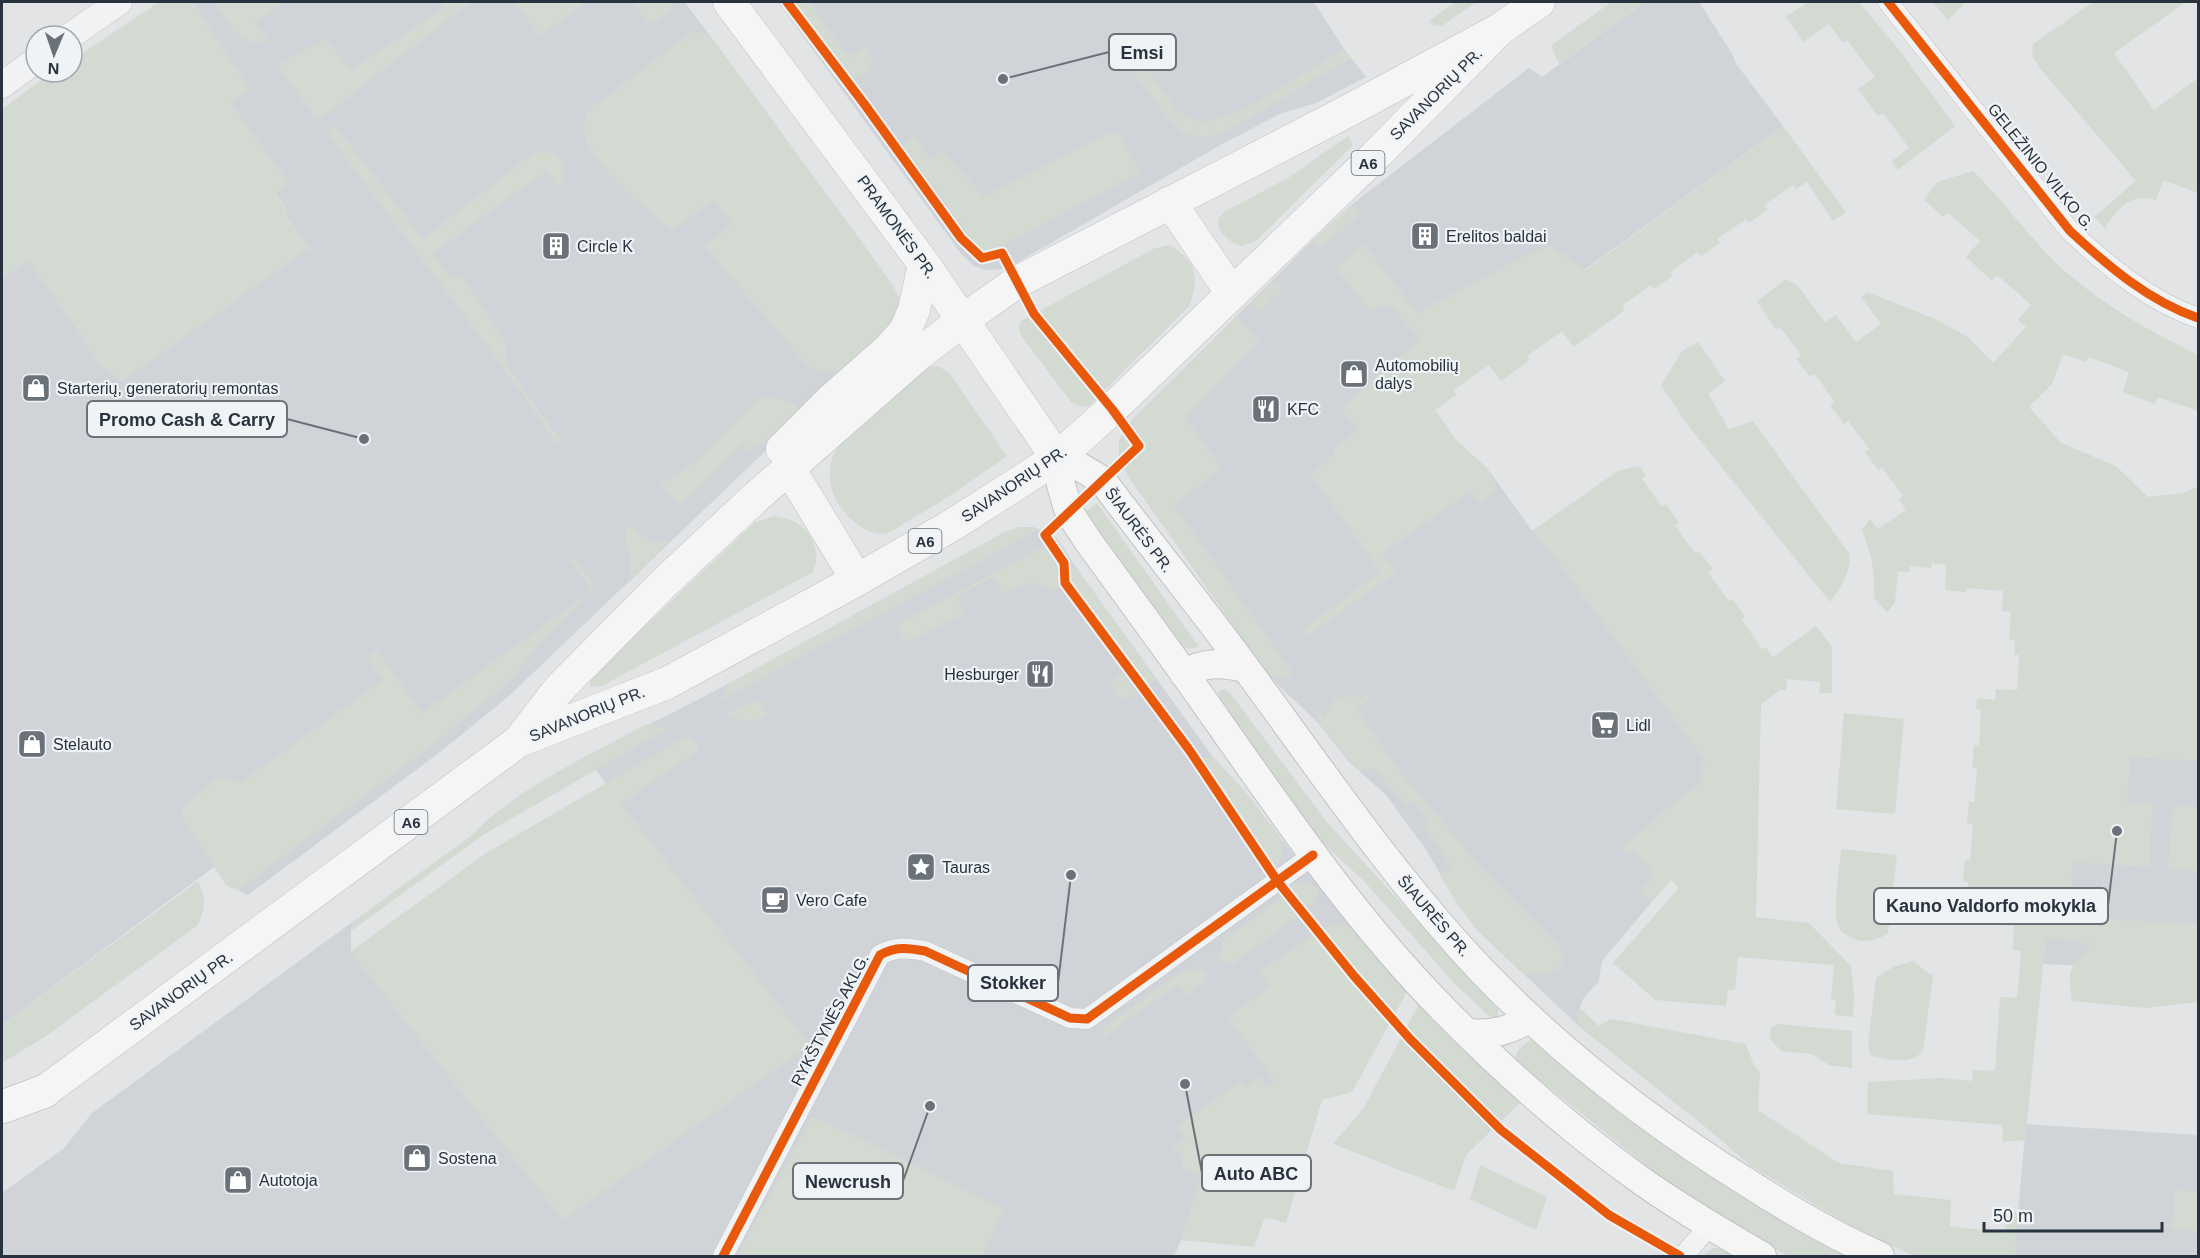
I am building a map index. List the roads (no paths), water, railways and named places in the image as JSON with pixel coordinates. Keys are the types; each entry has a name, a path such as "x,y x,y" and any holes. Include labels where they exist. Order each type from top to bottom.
{"highway":[{"path":"2,1107 45,1091"}],"main road":[{"name":"PRAMONĖS PR.","path":"729,2 924,264 1057,458"},
{"name":"SAVANORIŲ PR.","path":"519,741 559,689 619,626 756,497 918,354 963,320 1017,282 1344,113 1500,29 1539,2"},
{"name":"SAVANORIŲ PR.","path":"45,1091 519,741 667,683 857,580 954,524 1057,458 1112,409 1374,157 1500,29"},
{"path":"1170,202 1232,292"},
{"path":"756,497 770,466 787,442 890,349 905,331 914,310 924,264"},
{"path":"1057,458 1060,485 1069,512 1286,819 1344,897 1442,1008 1534,1095 1587,1141 1641,1181 1762,1257"},
{"name":"ŠIAURĖS PR.","path":"1057,458 1080,467 1102,480 1246,668 1349,811 1392,866 1436,920 1530,1018 1600,1079 1705,1156 1794,1212 1880,1257"},
{"path":"789,468 857,580"},
{"path":"1184,674 1194,667 1207,664 1224,663 1246,668"},
{"path":"1468,1033 1485,1035 1502,1033 1530,1018"}],"street":[{"path":"84,26 119,2"},
{"name":"GELEŽINIO VILKO G.","path":"1888,2 2070,231 2104,262 2149,295 2183,313 2199,318"},
{"path":"2,85 24,69"},
{"name":"RYKŠTYNĖS AKLG.","path":"723,1257 880,955 891,949 902,947 925,951 1070,1018 1087,1018 1313,855"},
{"path":"1683,1257 1710,1225"}],"place":[{"name":"Emsi","path":"1003,79"},
{"name":"Erelitos baldai","path":"1425,236"},
{"name":"Circle K","path":"556,246"},
{"name":"Automobilių dalys","path":"1354,374"},
{"name":"Starterių, generatorių remontas","path":"36,388"},
{"name":"KFC","path":"1266,409"},
{"name":"Promo Cash & Carry","path":"364,439"},
{"name":"Hesburger","path":"1040,674"},
{"name":"Lidl","path":"1605,725"},
{"name":"Stelauto","path":"32,744"},
{"name":"Kauno Valdorfo mokykla","path":"2117,831"},
{"name":"Tauras","path":"921,867"},
{"name":"Stokker","path":"1071,875"},
{"name":"Vero Cafe","path":"775,900"},
{"name":"Auto ABC","path":"1185,1084"},
{"name":"Newcrush","path":"930,1106"},
{"name":"Sostena","path":"417,1158"},
{"name":"Autotoja","path":"238,1180"}]}
